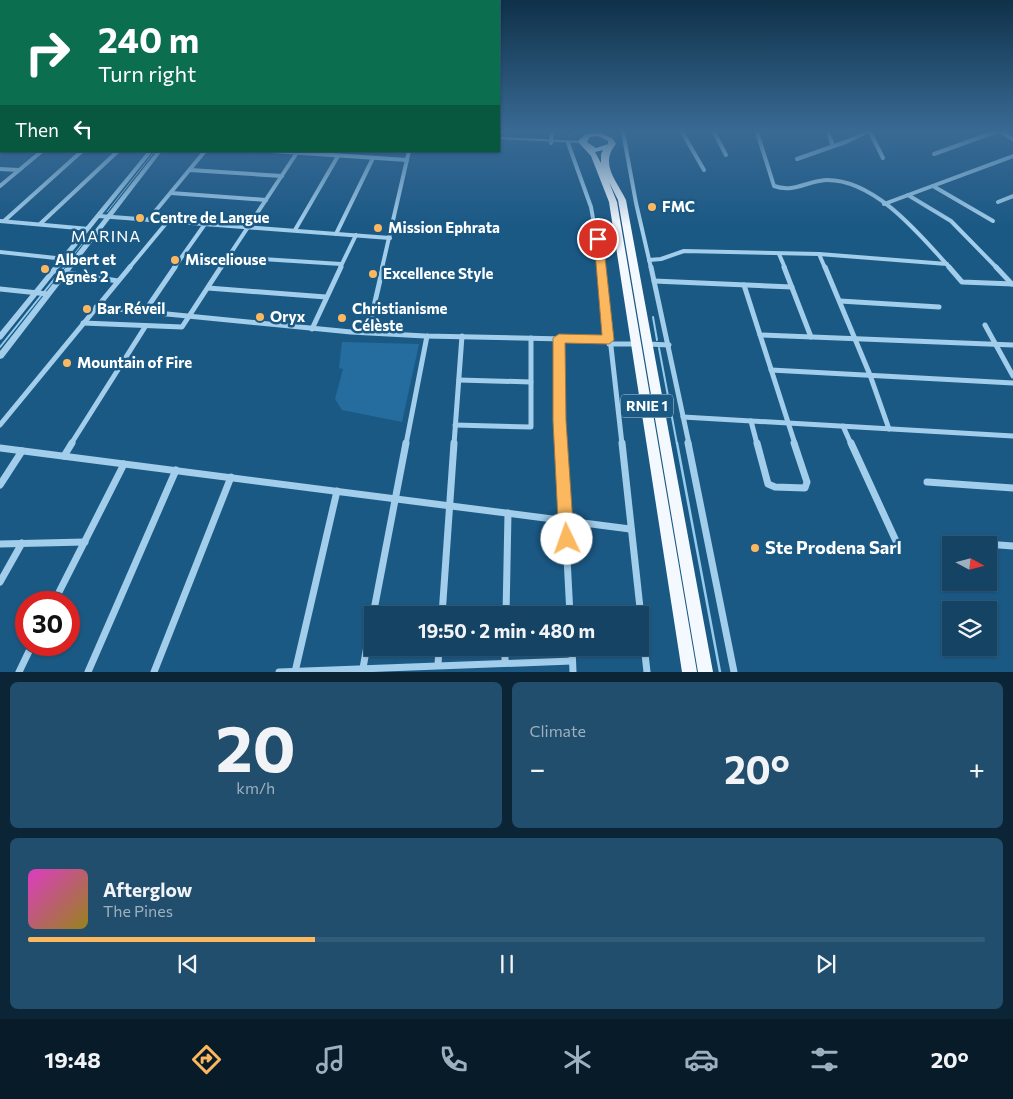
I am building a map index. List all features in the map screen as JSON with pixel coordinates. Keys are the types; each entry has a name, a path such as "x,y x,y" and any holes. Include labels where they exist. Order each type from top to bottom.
{"highway":[{"name":"RNIE 1","path":"597,163 612,194 706,672"},
{"name":"RNIE 1","path":"604,163 622,200 690,672"}],"street":[{"path":"0,186 27,163"},
{"path":"2,221 68,163"},
{"path":"40,224 105,163"},
{"path":"0,337 141,163"},
{"path":"0,356 150,163"},
{"path":"148,220 195,163"},
{"path":"83,323 182,327 290,163"},
{"path":"295,230 334,163"},
{"path":"336,234 370,163"},
{"path":"368,332 406,163"},
{"path":"577,163 597,228 646,672"},
{"path":"629,163 669,345 734,672"},
{"path":"700,163 704,170"},
{"path":"767,163 774,186 778,189 794,189 819,181 855,184 906,219 962,282 1013,284"},
{"path":"884,204 993,163"},
{"path":"0,169 19,170"},
{"path":"190,170 282,176"},
{"path":"933,186 993,222"},
{"path":"171,193 266,200"},
{"path":"908,195 951,221 1013,284"},
{"path":"998,202 1013,196"},
{"path":"99,216 390,238"},
{"path":"2,221 88,229"},
{"path":"0,425 168,221"},
{"path":"145,311 205,224"},
{"path":"312,329 356,235"},
{"path":"649,260 661,259 684,251 819,254 947,264"},
{"path":"0,252 64,259"},
{"path":"779,254 811,337"},
{"path":"819,254 840,301 889,429"},
{"path":"229,257 341,264"},
{"path":"54,271 118,281"},
{"path":"654,281 792,287"},
{"path":"744,285 807,482 805,488 776,487 768,484 751,421"},
{"path":"208,288 326,297"},
{"path":"0,294 2,290 48,294"},
{"path":"840,301 939,307"},
{"path":"96,308 190,315 312,329 427,336 559,338 669,345"},
{"path":"985,325 1013,376"},
{"path":"64,456 145,327"},
{"path":"760,335 1013,345"},
{"path":"375,606 427,336"},
{"path":"443,606 462,336"},
{"path":"455,425 531,427 531,338"},
{"path":"559,338 560,421 570,606"},
{"path":"771,370 1013,383"},
{"path":"459,380 531,382"},
{"path":"683,417 1013,436"},
{"path":"844,426 896,541"},
{"path":"0,448 630,529"},
{"path":"0,485 22,451"},
{"path":"60,591 124,464"},
{"path":"88,672 176,470"},
{"path":"154,672 231,477"},
{"path":"927,482 1013,488"},
{"path":"295,671 337,491"},
{"path":"506,606 508,513"},
{"path":"0,544 84,542"},
{"path":"0,582 22,543"},
{"path":"998,545 1013,546"},
{"path":"19,672 27,656"},
{"path":"363,668 365,656"},
{"path":"438,666 439,656"},
{"path":"504,656 504,663"},
{"path":"572,656 573,672"},
{"path":"279,672 572,660"}],"shaded area":[{"path":"342,342 419,344 402,422 342,410 335,399 343,369 339,368"}],"waterway":[{"path":"107,212 145,163"},
{"path":"63,268 91,233"},
{"path":"0,347 64,267"},
{"path":"653,317 657,340"},
{"path":"659,348 677,444"},
{"path":"677,443 720,672"}],"place":[{"name":"FMC","path":"652,207"},
{"name":"Centre de Langue","path":"140,218"},
{"name":"Mission Ephrata","path":"378,228"},
{"name":"Misceliouse","path":"175,260"},
{"name":"Albert et Agnès 2","path":"45,269"},
{"name":"Excellence Style","path":"373,274"},
{"name":"Bar Réveil","path":"87,309"},
{"name":"Oryx","path":"260,317"},
{"name":"Christianisme Célèste","path":"342,318"},
{"name":"Mountain of Fire","path":"67,363"},
{"name":"Ste Prodena Sarl","path":"755,548"}],"district":[{"name":"MARINA","path":"106,236"}],"route":[{"path":"567,539 560,421 559,338 609,340 598,239"}]}
